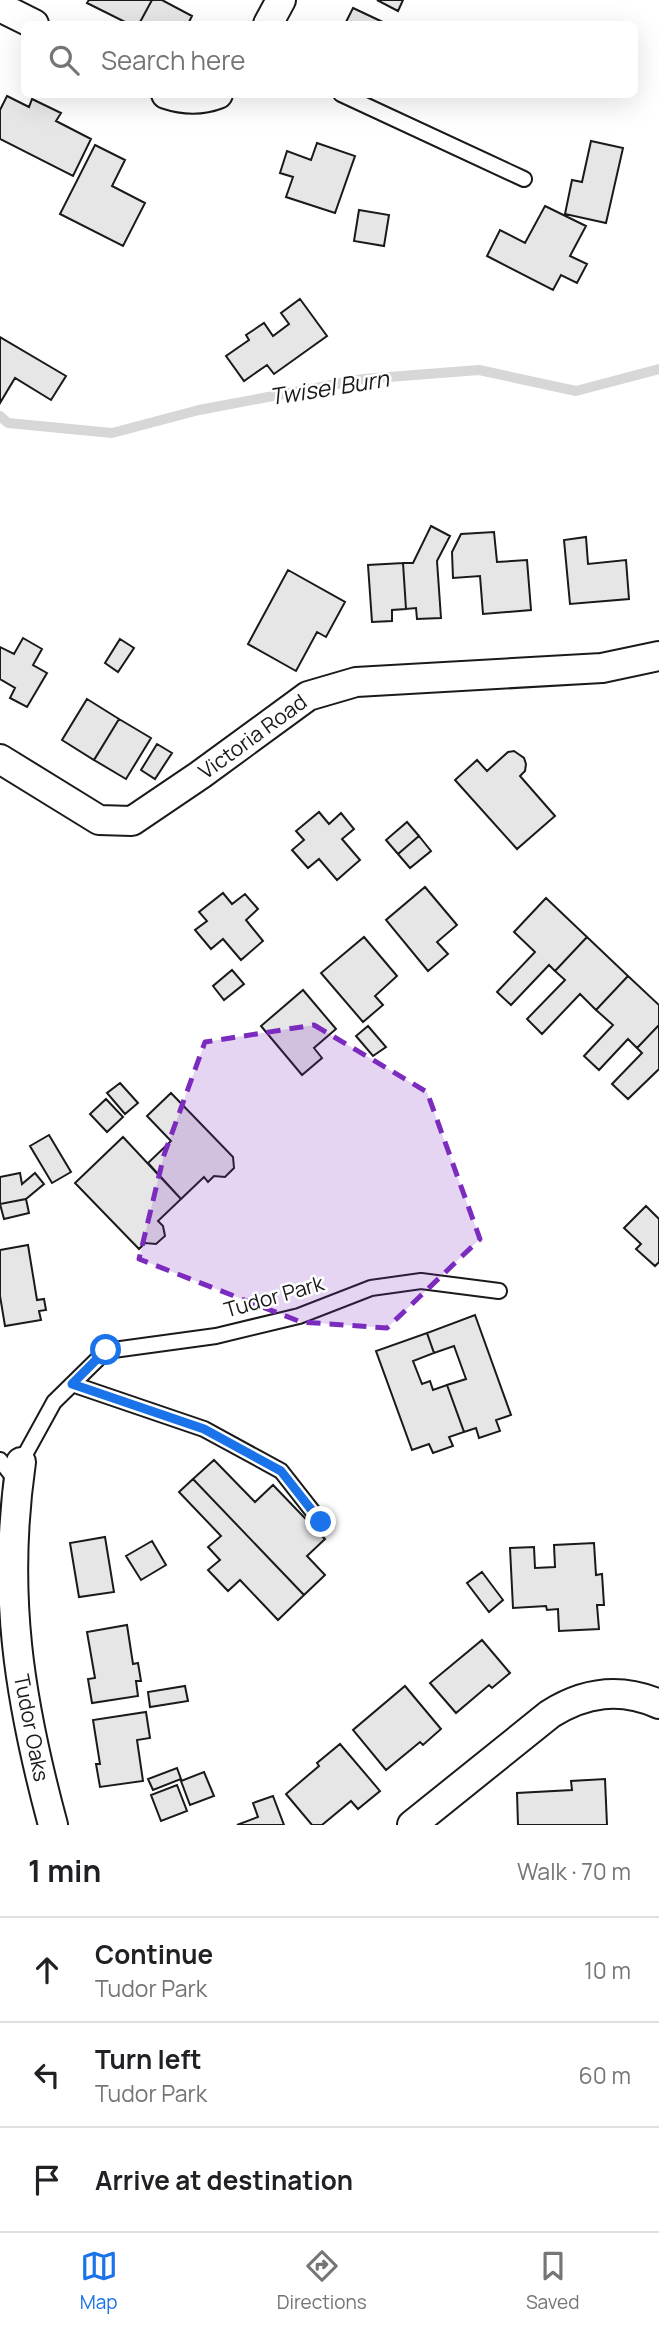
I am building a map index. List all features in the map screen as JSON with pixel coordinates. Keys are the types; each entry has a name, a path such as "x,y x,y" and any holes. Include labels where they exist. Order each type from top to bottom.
{"street":[{"path":"270,21 281,0"},
{"path":"0,7 28,21"},
{"path":"180,98 204,98"},
{"name":"Victoria Road","path":"0,759 99,820 132,821 200,775 308,695 356,682 602,668 659,656"},
{"name":"Tudor Oaks","path":"13,1468 15,1634 24,1700 53,1825"},
{"path":"412,1825 550,1713 568,1702 587,1696 628,1693 659,1703"}],"lane":[{"path":"350,98 524,179"},
{"name":"Tudor Park","path":"13,1468 54,1402 106,1350 216,1336 299,1316 371,1288 421,1281 499,1291"},
{"path":"72,1384 204,1429 281,1471 321,1522"}],"highlighted area":[{"path":"314,1025 427,1092 480,1239 387,1328 301,1322 139,1259 164,1155 205,1042"}],"building":[{"path":"89,0 152,0 141,21 123,21 87,3"},
{"path":"152,0 162,0 192,16 190,21 141,21"},
{"path":"377,0 403,0 398,11"},
{"path":"353,8 381,21 346,21"},
{"path":"7,96 29,107 32,99 61,113 56,121 91,139 73,176 0,139 0,110"},
{"path":"591,141 623,148 606,223 565,214 572,180 582,182"},
{"path":"317,143 355,156 335,213 286,197 293,177 280,173 287,151 311,160"},
{"path":"95,145 125,160 112,186 145,203 123,246 60,214"},
{"path":"545,206 586,226 570,256 587,264 577,283 561,275 553,290 487,256 500,230 525,243"},
{"path":"359,210 389,215 384,246 354,241"},
{"path":"300,299 327,336 274,374 267,365 244,381 226,356 249,340 246,335 264,323 273,336 289,324 281,313"},
{"path":"0,337 66,376 51,400 15,378 0,403"},
{"path":"431,526 450,536 437,561 441,618 417,619 416,608 406,609 403,563 413,563"},
{"path":"494,532 497,562 527,560 531,610 483,614 480,576 453,578 452,552 461,534"},
{"path":"586,537 588,564 626,560 629,599 570,604 564,540"},
{"path":"403,563 406,609 392,610 392,621 372,622 368,565"},
{"path":"288,570 345,602 326,637 317,632 296,671 248,644"},
{"path":"23,638 42,649 33,665 47,673 27,707 10,698 15,688 0,679 0,647 14,654"},
{"path":"120,639 134,648 118,672 105,663"},
{"path":"87,699 119,719 94,760 62,740"},
{"path":"119,719 151,738 126,779 94,760"},
{"path":"157,744 172,753 155,779 141,770"},
{"path":"514,751 524,758 526,764 525,771 520,776 555,816 517,849 455,780 477,760 487,771 508,752"},
{"path":"319,812 329,824 341,813 354,829 342,839 360,860 337,880 319,859 308,868 292,850 304,840 296,831"},
{"path":"407,822 419,836 398,854 386,840"},
{"path":"419,836 431,851 410,868 398,854"},
{"path":"425,887 457,925 437,942 448,954 428,971 386,920"},
{"path":"223,893 232,904 245,894 258,909 246,920 263,941 241,960 223,939 211,949 195,930 207,921 199,912"},
{"path":"546,898 587,937 555,971 549,965 511,1005 497,992 535,952 514,932"},
{"path":"364,937 397,976 375,996 383,1005 363,1022 321,973"},
{"path":"587,937 628,976 596,1010 580,994 542,1034 527,1019 565,980 555,971"},
{"path":"232,970 244,984 224,1000 213,986"},
{"path":"628,976 659,1005 659,1025 637,1048 628,1039 599,1070 584,1056 613,1025 596,1010"},
{"path":"303,990 336,1029 314,1048 322,1058 302,1075 261,1026"},
{"path":"659,1025 659,1069 628,1099 612,1084 642,1053 637,1048"},
{"path":"368,1026 386,1047 373,1056 356,1036"},
{"path":"120,1083 138,1103 125,1114 107,1093"},
{"path":"171,1093 233,1157 234,1168 225,1177 214,1176 208,1182 204,1177 181,1199 148,1163 171,1141 147,1116"},
{"path":"106,1099 123,1117 107,1132 90,1114"},
{"path":"49,1135 71,1172 52,1183 30,1146"},
{"path":"123,1137 181,1199 158,1221 163,1226 165,1236 156,1244 145,1243 139,1249 75,1183"},
{"path":"20,1173 22,1184 35,1173 44,1184 26,1199 0,1204 0,1177"},
{"path":"26,1199 29,1213 4,1219 0,1204"},
{"path":"646,1206 659,1219 659,1262 655,1266 636,1249 641,1244 624,1228"},
{"path":"28,1245 37,1300 44,1299 46,1310 39,1311 41,1320 5,1326 0,1296 0,1250"},
{"path":"475,1315 511,1415 496,1420 500,1431 479,1438 476,1428 464,1432 447,1385 466,1379 454,1346 434,1353 427,1333"},
{"path":"427,1333 434,1353 413,1361 422,1384 430,1381 433,1390 447,1385 464,1432 449,1437 453,1446 433,1453 429,1444 412,1450 376,1351"},
{"path":"214,1460 255,1502 273,1485 325,1539 307,1556 325,1575 304,1595 193,1479"},
{"path":"193,1479 304,1595 278,1620 240,1580 228,1591 208,1570 220,1560 208,1547 221,1536 179,1492"},
{"path":"105,1537 114,1592 79,1597 70,1543"},
{"path":"152,1541 166,1565 141,1580 126,1556"},
{"path":"594,1543 596,1575 602,1574 604,1605 597,1605 599,1629 559,1631 558,1609 547,1610 546,1606 513,1608 510,1548 534,1547 535,1568 555,1567 554,1545"},
{"path":"482,1572 503,1600 489,1612 467,1583"},
{"path":"127,1625 133,1664 138,1663 141,1681 136,1681 138,1696 92,1703 88,1679 95,1678 87,1632"},
{"path":"482,1640 510,1673 492,1688 489,1685 456,1713 430,1683"},
{"path":"185,1686 188,1701 150,1707 148,1692"},
{"path":"405,1686 441,1729 423,1745 420,1742 386,1770 353,1730"},
{"path":"146,1712 150,1738 137,1740 143,1781 100,1787 96,1764 100,1764 93,1720"},
{"path":"340,1744 380,1791 358,1809 351,1801 322,1825 312,1825 286,1794"},
{"path":"177,1768 181,1779 153,1790 148,1779"},
{"path":"204,1772 214,1796 190,1805 181,1781"},
{"path":"605,1779 607,1825 518,1825 517,1793 572,1790 571,1781"},
{"path":"177,1785 187,1811 161,1821 151,1795"},
{"path":"273,1796 284,1825 237,1825 258,1817 253,1803"}],"waterway":[{"name":"Twisel Burn","path":"0,416 8,423 112,433 199,410 363,379 479,370 576,391 659,369"}],"route":[{"path":"106,1350 72,1384 204,1429 281,1471 321,1522"}]}
